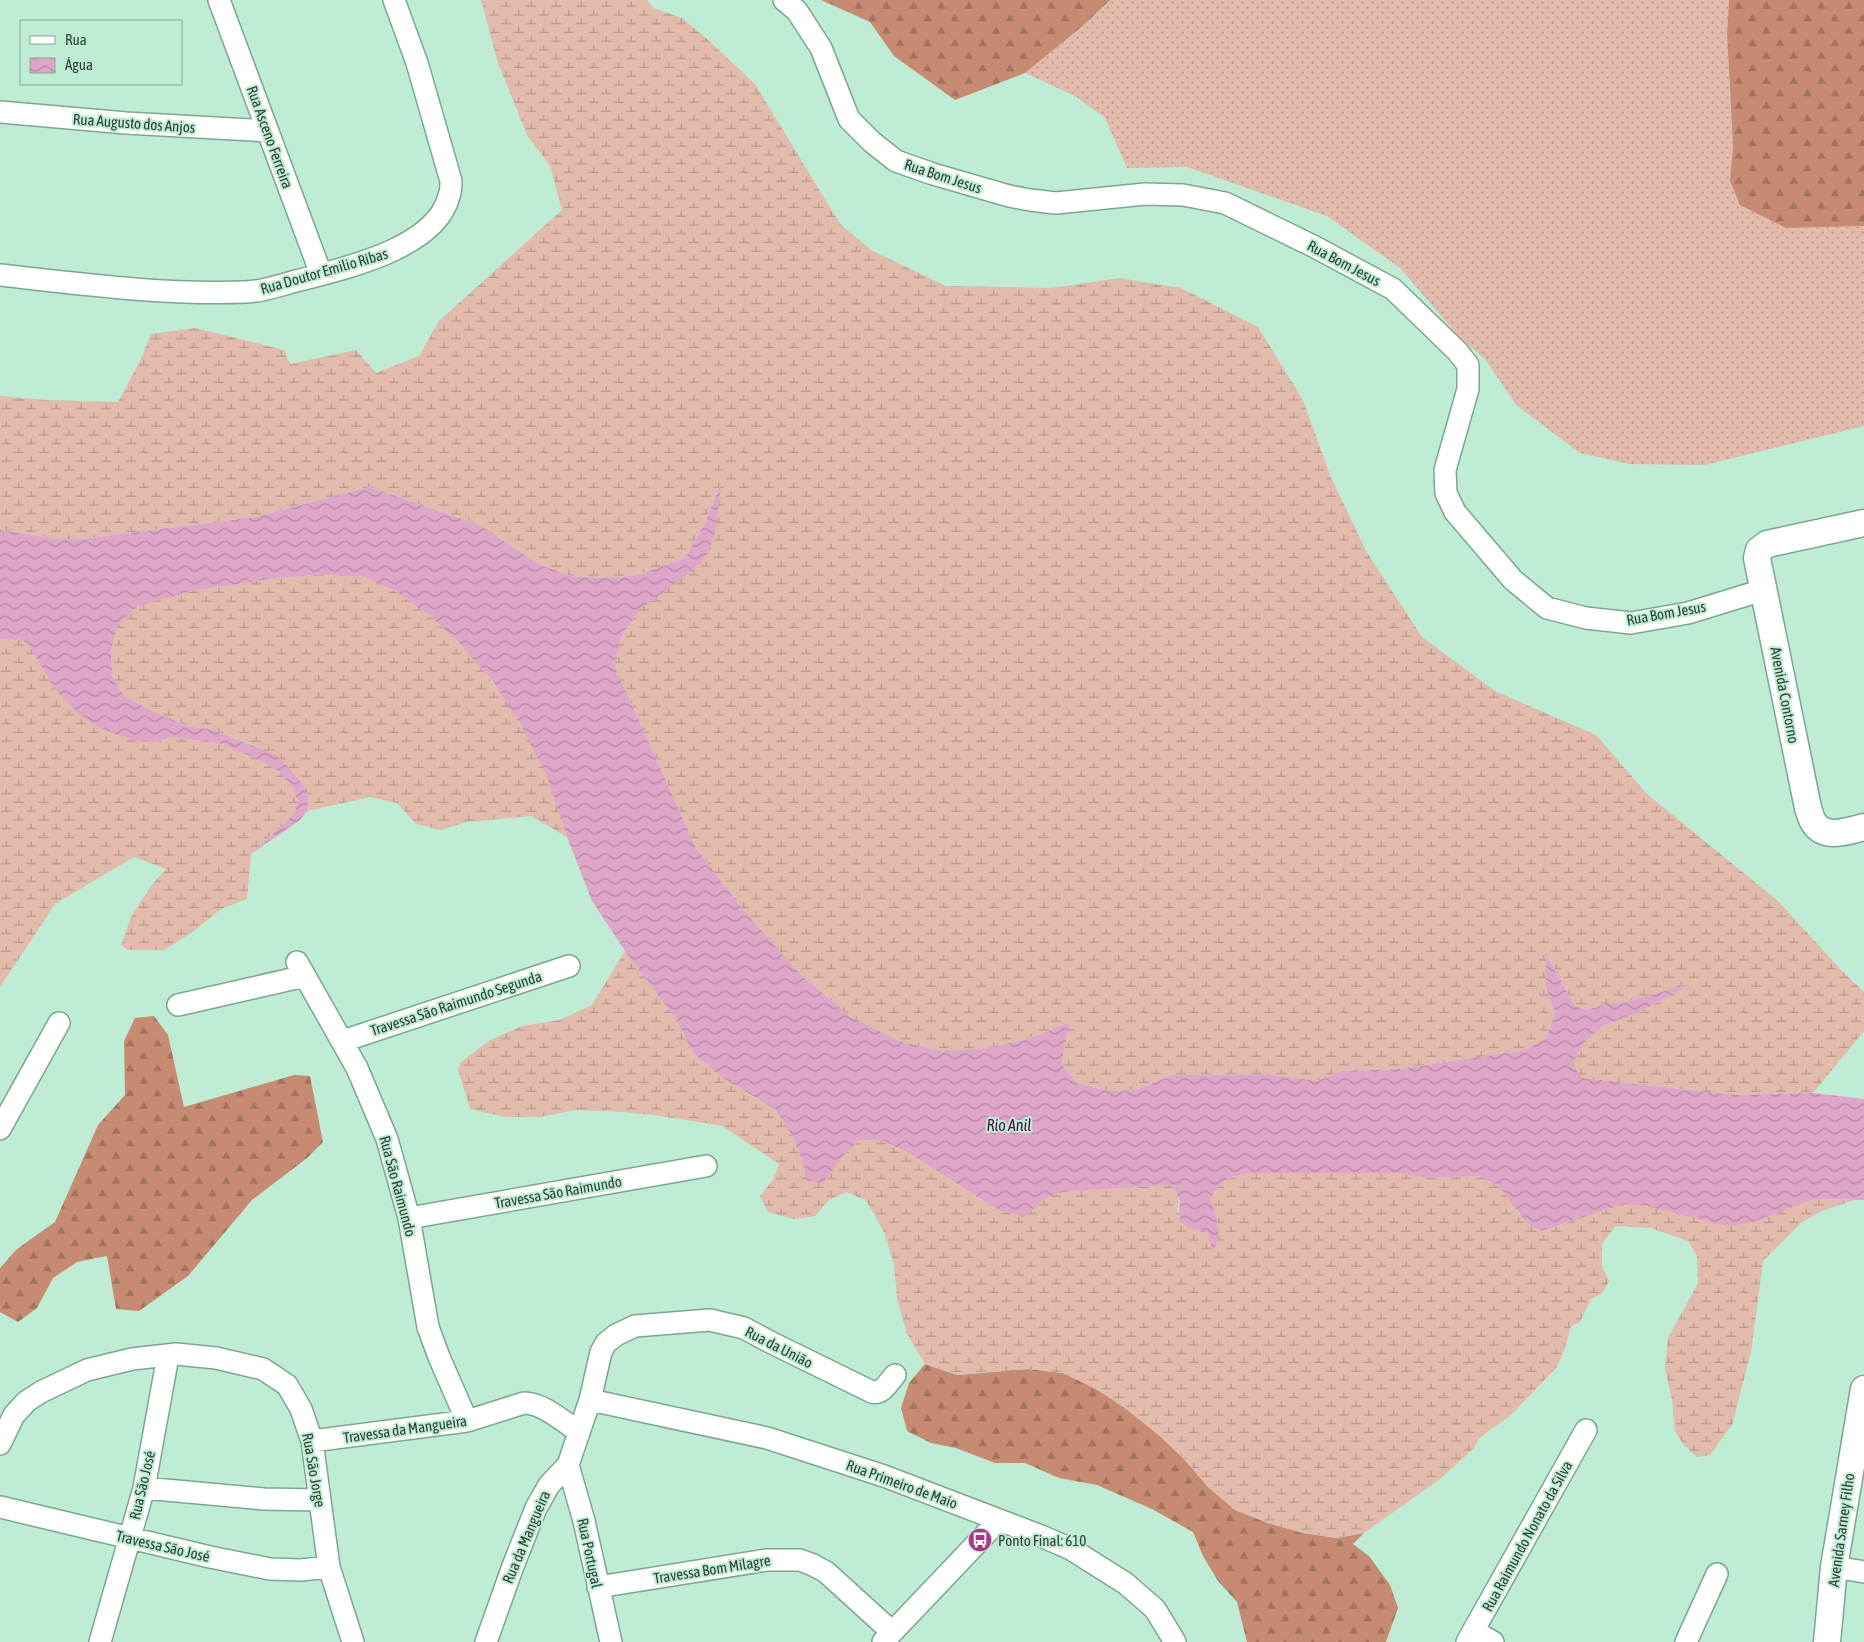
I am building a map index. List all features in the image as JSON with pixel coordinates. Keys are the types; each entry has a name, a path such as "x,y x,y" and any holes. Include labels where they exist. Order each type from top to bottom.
{"street":[{"name":"Rua Asceno Ferreira","path":"219,0 321,274"},
{"name":"Rua Doutor Emilio Ribas","path":"0,275 186,293 248,292 321,274 393,252 422,233 438,217 449,197 452,181 417,63 394,0"},
{"name":"Rua Bom Jesus","path":"784,0 797,11 821,48 848,119 872,142 896,161 933,174 1009,196 1030,200 1056,203 1145,194 1183,196 1225,204 1315,247 1393,289 1458,352 1468,365 1468,389 1445,470 1446,493 1455,512 1513,580 1547,608 1586,618 1631,623 1688,613 1763,586"},
{"name":"Rua Augusto dos Anjos","path":"0,112 126,123 268,131"},
{"name":"Avenida Contorno","path":"1864,523 1767,544 1759,550 1757,558 1808,808 1814,823 1825,832 1837,833 1864,827"},
{"path":"1763,586 1765,570 1774,558 1864,539"},
{"path":"1808,808 1827,820 1864,814"},
{"name":"Travessa São Raimundo Segunda","path":"343,1041 569,966"},
{"name":"Rua São Raimundo","path":"178,1005 301,969 357,1068 388,1139 409,1218 428,1327 439,1357 468,1422"},
{"path":"0,1129 59,1023"},
{"name":"Travessa São Raimundo","path":"409,1218 706,1166"},
{"name":"Rua da União","path":"601,1352 606,1343 616,1334 635,1326 710,1320 744,1328 872,1392 882,1391 895,1375"},
{"name":"Rua da Mangueira","path":"486,1642 536,1508 549,1485 568,1465 590,1400 601,1352"},
{"name":"Rua São Jorge","path":"0,1444 14,1416 27,1401 40,1392 87,1370 132,1359 176,1354 216,1358 263,1370 287,1385 301,1409 312,1441 329,1567 353,1642"},
{"name":"Rua São José","path":"100,1642 144,1488 168,1356"},
{"name":"Avenida Sarney Filho","path":"1827,1642 1834,1566 1864,1389"},
{"name":"Rua Primeiro de Maio","path":"590,1400 767,1438 884,1476 1071,1549 1124,1583 1155,1609 1175,1642"},
{"name":"Travessa da Mangueira","path":"312,1441 468,1422 524,1403 532,1403 539,1406 578,1431"},
{"name":"Rua Raimundo Nonato da Silva","path":"1470,1636 1586,1430"},
{"name":"Rua Portugal","path":"568,1465 584,1521 610,1642"},
{"path":"144,1488 264,1499 320,1500"},
{"name":"Travessa São José","path":"0,1506 210,1557 270,1568 301,1570 329,1567"},
{"path":"887,1637 999,1520"},
{"name":"Travessa Bom Milagre","path":"598,1587 767,1560 800,1560 826,1572 887,1637"},
{"path":"1834,1566 1864,1572"},
{"path":"1686,1642 1717,1574"},
{"path":"1470,1636 1494,1642"}],"green space":[{"path":"481,0 647,0 653,8 682,18 755,84 840,224 871,250 946,286 1052,288 1119,278 1181,288 1258,327 1303,400 1330,475 1366,551 1422,637 1495,691 1596,735 1647,794 1778,901 1842,971 1864,992 1864,1031 1813,1093 1735,1095 1583,1078 1571,1066 1584,1043 1604,1025 1640,1012 1687,985 1625,1002 1606,1004 1585,1010 1574,1005 1547,954 1546,987 1555,1013 1546,1038 1525,1050 1399,1069 1340,1071 1317,1081 1269,1074 1172,1075 1136,1090 1109,1091 1077,1083 1061,1064 1070,1022 1027,1039 988,1048 941,1051 902,1042 851,1017 801,975 743,910 696,848 615,667 621,637 639,609 698,567 720,485 705,523 685,558 637,575 607,578 571,576 538,564 480,525 369,487 255,517 81,539 60,539 0,530 0,396 44,400 118,402 141,359 151,334 195,328 284,350 290,364 356,350 376,373 419,356 439,321 562,210 550,166 527,135 498,63"},
{"path":"821,0 1110,0 1084,25 1025,73 955,100 894,56 870,22"},
{"path":"1110,0 1729,0 1727,33 1733,146 1730,181 1786,228 1864,226 1864,426 1704,465 1629,464 1580,453 1516,405 1485,359 1460,338 1400,268 1327,216 1187,167 1127,168 1105,118 1075,96 1025,73 1084,25"},
{"path":"1729,0 1864,0 1864,226 1786,228 1740,205 1730,181 1733,146 1727,33"},
{"path":"326,574 364,577 390,588 435,621 475,660 509,706 537,754 554,793 567,837 531,816 467,822 441,830 416,824 397,803 370,797 307,811 309,795 304,787 256,746 214,730 187,726 152,711 124,696 112,676 111,650 118,625 136,606 192,591 270,579"},
{"path":"0,639 22,640 30,647 54,688 156,742 172,737 223,744 280,772 293,788 298,802 294,814 251,854 247,899 221,909 194,931 164,950 128,950 121,945 132,915 151,886 166,869 134,857 55,904 0,987"},
{"path":"625,951 676,1019 693,1053 723,1078 775,1109 792,1135 803,1162 823,1183 845,1154 860,1140 884,1141 907,1152 999,1210 1024,1217 1046,1198 1063,1192 1170,1185 1178,1196 1177,1211 1190,1228 1201,1229 1209,1233 1213,1251 1217,1221 1211,1198 1219,1186 1227,1180 1251,1173 1394,1173 1425,1178 1480,1176 1498,1185 1510,1200 1542,1231 1623,1204 1786,1209 1814,1199 1854,1200 1822,1211 1802,1222 1763,1261 1751,1352 1732,1425 1710,1455 1697,1457 1683,1444 1675,1431 1672,1400 1665,1368 1668,1338 1698,1283 1697,1256 1688,1241 1651,1228 1615,1226 1602,1244 1602,1266 1609,1281 1602,1293 1591,1299 1580,1322 1571,1326 1557,1367 1511,1415 1479,1438 1473,1449 1440,1479 1364,1533 1337,1538 1303,1533 1268,1523 1235,1510 1208,1487 1185,1460 1160,1436 1125,1408 1096,1389 1063,1373 1028,1369 957,1375 925,1364 907,1334 897,1298 894,1264 884,1232 866,1200 846,1192 829,1200 815,1216 794,1219 768,1212 760,1196 773,1180 779,1164 722,1126 625,1112 576,1110 540,1117 505,1117 470,1109 458,1069 461,1062 490,1040 522,1026 560,1020 592,1005"},
{"path":"154,1016 168,1035 184,1107 294,1075 310,1076 323,1142 307,1158 252,1200 188,1276 139,1311 116,1309 107,1256 77,1262 53,1278 37,1308 18,1322 0,1312 0,1268 17,1249 55,1222 98,1125 125,1095 124,1041 135,1018"},
{"path":"925,1364 957,1375 1028,1369 1063,1373 1096,1389 1125,1408 1160,1436 1185,1460 1208,1487 1235,1510 1268,1523 1303,1533 1337,1538 1364,1533 1353,1544 1369,1556 1390,1585 1398,1608 1386,1642 1247,1642 1237,1602 1218,1581 1203,1556 1193,1532 1152,1509 1097,1485 1059,1478 1025,1463 995,1463 956,1448 931,1443 907,1431 901,1408 909,1383"}],"water":[{"name":"Rio Anil","path":"721,483 716,530 708,552 698,567 639,610 621,637 615,667 696,848 743,910 801,975 851,1017 902,1042 941,1051 988,1048 1027,1039 1070,1022 1061,1064 1077,1083 1109,1091 1136,1090 1172,1075 1269,1074 1317,1081 1340,1071 1399,1069 1525,1050 1546,1038 1555,1013 1546,987 1546,953 1574,1005 1585,1010 1606,1004 1625,1002 1690,984 1640,1012 1604,1025 1584,1043 1572,1065 1583,1078 1735,1095 1813,1093 1864,1099 1864,1200 1814,1199 1753,1222 1727,1226 1647,1206 1623,1204 1542,1231 1528,1224 1498,1185 1480,1176 1425,1178 1394,1173 1251,1173 1227,1180 1219,1186 1211,1198 1219,1237 1213,1252 1208,1233 1189,1228 1181,1222 1179,1198 1170,1185 1063,1192 1046,1198 1024,1217 999,1210 907,1152 884,1141 860,1140 845,1154 823,1183 807,1181 803,1162 792,1135 775,1109 723,1078 693,1053 676,1019 625,951 592,901 567,837 548,779 520,723 493,682 459,643 430,616 395,591 365,577 326,574 270,579 192,591 137,606 118,625 111,650 112,676 124,696 152,711 187,726 214,730 269,752 281,759 304,786 309,795 307,811 299,821 251,854 294,814 298,802 293,788 280,772 223,744 172,737 156,742 135,741 95,726 77,712 54,688 30,647 22,640 0,639 0,530 60,539 81,539 255,517 369,487 480,525 538,564 571,576 607,578 637,575 685,558 705,523"}],"place":[{"name":"Ponto Final: 610","path":"980,1540"}]}
